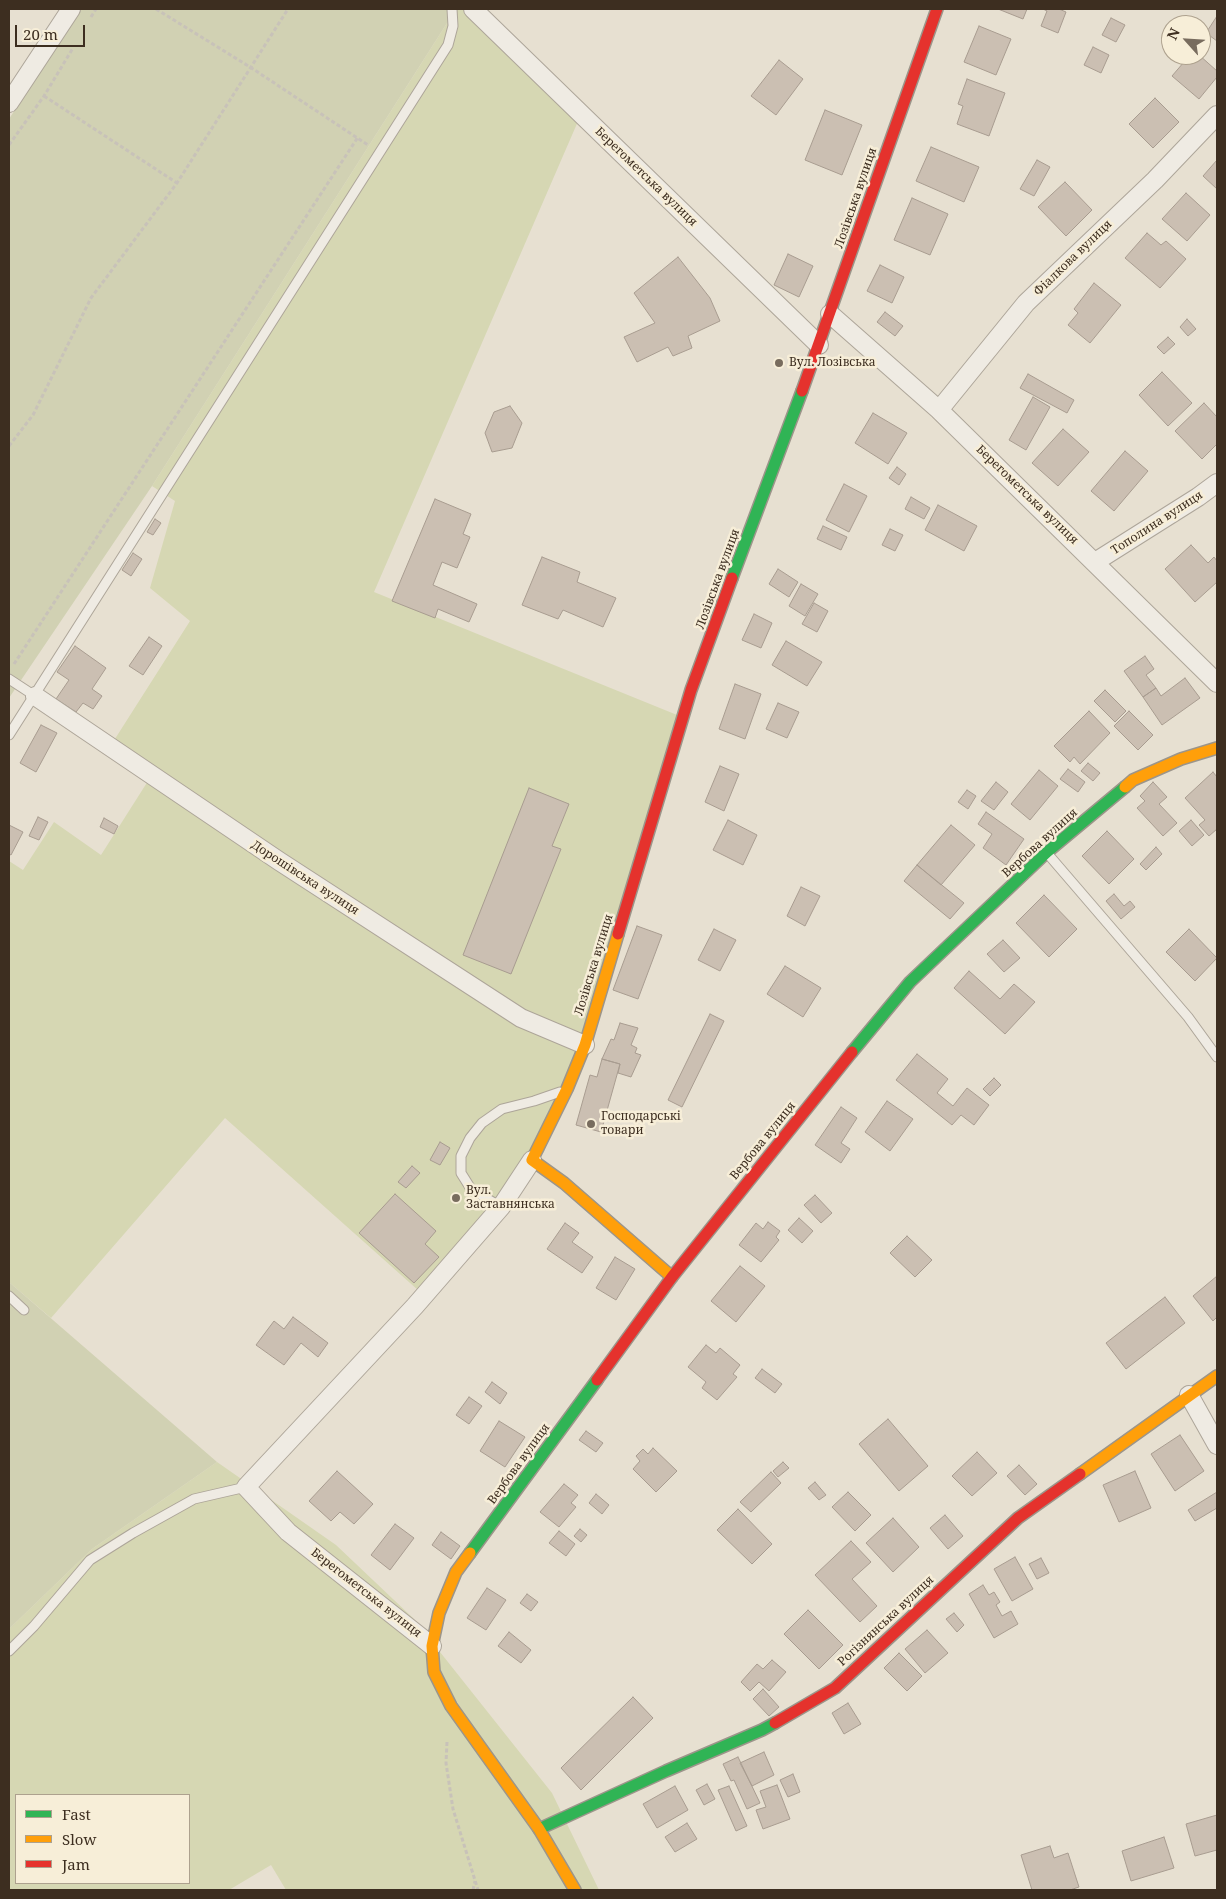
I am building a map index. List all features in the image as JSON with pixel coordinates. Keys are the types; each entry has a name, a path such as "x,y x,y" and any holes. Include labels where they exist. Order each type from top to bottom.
{"street":[{"path":"9,103 71,9"},
{"name":"Берегометська вулиця","path":"473,9 819,344"},
{"name":"Лозівська вулиця","path":"532,1160 567,1089 585,1046 691,690 830,314 937,9"},
{"name":"Фіалкова вулиця","path":"939,410 1026,303 1155,180 1217,115"},
{"name":"Берегометська вулиця","path":"830,314 939,410 1217,682"},
{"name":"Тополина вулиця","path":"1095,562 1198,498 1217,483"},
{"name":"Дорошівська вулиця","path":"35,696 279,861 521,1018 585,1046"},
{"name":"Вербова вулиця","path":"432,1646 439,1613 456,1572 672,1277 910,982 1047,852 1133,780 1181,759 1217,748"},
{"path":"246,1486 415,1306 501,1207 532,1160 564,1183 672,1277"},
{"name":"Рогізнянська вулиця","path":"539,1829 762,1730 834,1688 1018,1518 1217,1376"},
{"path":"1189,1395 1217,1445"},
{"name":"Берегометська вулиця","path":"246,1486 288,1532 432,1646 434,1672 452,1706 539,1829 575,1890"}],"lane":[{"path":"9,735 448,45 453,26 452,9"},
{"path":"9,679 35,696"},
{"path":"1047,852 1188,1017 1217,1056"},
{"path":"501,1207 471,1189 461,1173 461,1156 470,1138 482,1123 502,1109 534,1101 567,1089"},
{"path":"9,1296 24,1310"},
{"path":"9,1651 34,1626 90,1560 194,1499 246,1486"}],"path":[{"path":"86,25 96,9"},
{"path":"156,9 358,137 378,153"},
{"path":"9,446 33,415 91,298 177,183 288,9"},
{"path":"9,145 44,96 77,40"},
{"path":"44,96 177,183"},
{"path":"9,672 358,137"},
{"path":"452,1706 448,1725 446,1763 453,1809 478,1890"},
{"path":"473,1890 476,1880"}],"green space":[{"path":"80,9 456,9 152,486 9,698 9,119"},
{"path":"456,9 471,9 579,119 374,592 687,719 544,1152 419,1291 225,1118 51,1318 9,1282 9,861 23,870 54,822 101,855 148,781 106,753 190,621 150,588 175,501 152,486"},
{"path":"9,1282 217,1462 92,1549 9,1629"},
{"path":"217,1462 336,1545 413,1618 552,1793 599,1890 286,1890 271,1865 229,1890 9,1890 9,1629 92,1549"}],"building":[{"path":"998,9 1027,9 1023,19"},
{"path":"1043,9 1059,9 1066,12 1058,33 1041,26 1047,11"},
{"path":"1217,16 1217,41 1211,37 1211,25"},
{"path":"1111,18 1125,25 1116,42 1102,35"},
{"path":"979,26 1011,39 996,75 964,62"},
{"path":"1093,47 1109,55 1101,73 1084,65"},
{"path":"779,60 803,79 776,115 751,96"},
{"path":"1181,65 1210,65 1217,71 1217,77 1199,99 1172,76"},
{"path":"967,79 1005,93 989,136 957,124 963,106 958,104"},
{"path":"1155,98 1179,122 1153,148 1129,124"},
{"path":"825,110 862,125 842,175 805,160"},
{"path":"931,147 979,167 964,202 916,181"},
{"path":"1037,160 1050,167 1034,196 1020,189"},
{"path":"1217,160 1217,189 1203,176"},
{"path":"1065,182 1092,210 1066,236 1038,207"},
{"path":"1186,193 1210,215 1187,241 1162,219"},
{"path":"912,198 948,214 930,255 894,240"},
{"path":"1147,233 1161,245 1166,241 1186,259 1160,288 1125,258"},
{"path":"788,254 813,266 799,297 774,285"},
{"path":"678,257 710,298 720,321 688,336 692,348 673,356 668,347 637,362 624,337 655,323 634,293"},
{"path":"880,265 904,277 892,303 867,291"},
{"path":"1094,283 1121,305 1090,343 1068,325 1078,313 1074,309"},
{"path":"885,312 903,326 895,336 877,322"},
{"path":"1187,319 1196,329 1188,336 1180,327"},
{"path":"1168,337 1175,344 1164,354 1157,347"},
{"path":"1162,372 1192,403 1168,426 1139,395"},
{"path":"1028,374 1074,400 1067,413 1020,388"},
{"path":"1033,397 1050,407 1026,450 1009,440"},
{"path":"1204,403 1217,417 1217,444 1202,459 1175,431"},
{"path":"510,406 522,423 512,448 492,452 485,433 494,412"},
{"path":"873,413 907,433 888,464 855,443"},
{"path":"1063,429 1089,452 1058,486 1032,463"},
{"path":"1125,451 1148,471 1114,511 1091,491"},
{"path":"897,467 906,474 899,485 889,478"},
{"path":"844,484 867,496 849,532 826,520"},
{"path":"911,497 930,508 924,519 905,509"},
{"path":"435,499 471,514 463,534 470,537 457,568 442,562 433,585 477,604 469,622 438,609 435,618 392,601"},
{"path":"938,505 977,526 964,551 925,530"},
{"path":"155,519 161,523 153,535 147,532"},
{"path":"823,526 847,537 841,550 817,539"},
{"path":"890,529 903,535 895,551 882,545"},
{"path":"1191,545 1208,563 1214,557 1217,561 1217,582 1195,602 1165,569"},
{"path":"133,553 142,559 131,576 122,570"},
{"path":"542,557 580,572 577,582 616,598 603,627 563,610 558,619 522,605"},
{"path":"778,569 798,582 789,597 769,584"},
{"path":"801,584 818,594 805,616 789,606"},
{"path":"814,603 828,611 817,632 802,624"},
{"path":"754,614 772,623 761,648 742,640"},
{"path":"149,637 162,646 143,675 129,666"},
{"path":"786,641 822,662 807,686 772,665"},
{"path":"75,646 106,668 92,689 102,696 93,709 83,703 76,712 56,699 69,680 57,672"},
{"path":"1145,656 1154,669 1146,675 1156,688 1143,697 1124,671"},
{"path":"1185,678 1200,698 1162,725 1143,697 1156,688 1161,696"},
{"path":"735,684 761,694 745,739 719,729"},
{"path":"1105,690 1126,711 1115,722 1094,701"},
{"path":"778,703 799,712 787,738 766,729"},
{"path":"1089,711 1110,733 1080,764 1074,757 1070,762 1054,746"},
{"path":"1129,711 1153,735 1138,750 1114,726"},
{"path":"41,725 57,733 36,772 20,763"},
{"path":"1088,763 1100,773 1093,781 1081,771"},
{"path":"720,766 739,774 724,811 705,802"},
{"path":"1068,769 1085,782 1078,792 1060,779"},
{"path":"1039,770 1058,786 1030,820 1011,804"},
{"path":"1213,772 1217,777 1217,829 1209,836 1199,825 1205,820 1185,798"},
{"path":"996,782 1008,792 994,810 981,801"},
{"path":"1153,782 1167,797 1159,804 1177,823 1163,836 1137,808 1145,801 1140,796"},
{"path":"529,788 569,804 552,846 561,849 511,974 463,955"},
{"path":"967,790 976,796 968,809 958,802"},
{"path":"986,812 1024,839 1006,865 983,848 992,834 978,824"},
{"path":"38,817 48,822 39,840 29,836"},
{"path":"104,818 118,826 114,834 100,827"},
{"path":"728,820 757,835 743,865 713,850"},
{"path":"1191,820 1204,835 1192,846 1179,831"},
{"path":"9,825 23,832 11,855 9,854"},
{"path":"951,825 975,845 941,885 917,865"},
{"path":"1107,831 1134,859 1109,884 1082,856"},
{"path":"1156,847 1162,854 1146,870 1140,864"},
{"path":"917,865 964,903 950,919 904,881"},
{"path":"801,887 820,896 805,926 787,916"},
{"path":"1114,894 1124,906 1130,901 1135,907 1121,919 1106,901"},
{"path":"1044,895 1077,929 1049,957 1016,923"},
{"path":"637,926 662,935 638,999 613,990"},
{"path":"714,929 736,940 720,971 698,960"},
{"path":"1189,929 1217,958 1195,981 1166,952"},
{"path":"1003,940 1020,958 1004,972 987,954"},
{"path":"785,966 821,988 803,1017 767,994"},
{"path":"969,971 1000,999 1014,984 1035,1002 1005,1034 954,988"},
{"path":"710,1014 724,1021 682,1107 668,1100"},
{"path":"620,1023 638,1028 631,1045 637,1048 635,1053 641,1055 631,1077 618,1073 620,1064 602,1059 611,1039 614,1040"},
{"path":"917,1054 948,1079 937,1093 953,1106 967,1088 989,1105 974,1125 961,1115 952,1125 896,1080"},
{"path":"602,1059 620,1064 601,1132 576,1125 590,1075 597,1077"},
{"path":"994,1078 1001,1085 990,1096 983,1089"},
{"path":"887,1101 913,1119 890,1151 865,1132"},
{"path":"841,1107 857,1118 841,1143 850,1149 841,1163 815,1145"},
{"path":"440,1142 450,1148 440,1165 430,1160"},
{"path":"412,1166 420,1173 406,1188 398,1182"},
{"path":"395,1194 436,1231 425,1244 439,1257 414,1283 359,1233"},
{"path":"815,1195 832,1213 821,1223 804,1205"},
{"path":"799,1218 813,1231 802,1243 788,1230"},
{"path":"768,1222 780,1231 776,1237 779,1240 761,1262 739,1245 756,1223 763,1229"},
{"path":"565,1223 579,1233 572,1242 593,1257 582,1273 547,1249"},
{"path":"907,1236 932,1260 915,1277 890,1253"},
{"path":"615,1257 635,1269 616,1300 596,1288"},
{"path":"740,1266 765,1286 736,1322 711,1301"},
{"path":"1217,1276 1217,1317 1213,1321 1193,1296"},
{"path":"1165,1297 1185,1323 1126,1369 1106,1343"},
{"path":"293,1317 328,1343 318,1357 301,1343 284,1365 256,1345 274,1321 284,1329"},
{"path":"706,1345 716,1353 720,1348 740,1365 733,1374 737,1377 717,1400 702,1388 706,1382 688,1367"},
{"path":"762,1369 782,1384 775,1393 755,1378"},
{"path":"492,1382 507,1393 500,1404 485,1392"},
{"path":"469,1397 482,1406 469,1424 456,1415"},
{"path":"888,1419 928,1466 899,1491 859,1444"},
{"path":"499,1421 525,1437 505,1467 480,1451"},
{"path":"586,1431 603,1443 596,1452 579,1440"},
{"path":"1180,1435 1204,1471 1175,1491 1151,1454"},
{"path":"653,1448 677,1471 656,1492 633,1469 640,1461 636,1456 643,1449 648,1454"},
{"path":"977,1452 997,1473 972,1496 952,1476"},
{"path":"783,1462 789,1468 778,1477 773,1471"},
{"path":"1019,1465 1037,1484 1025,1495 1007,1476"},
{"path":"337,1471 373,1504 354,1524 340,1512 331,1521 309,1501"},
{"path":"1135,1471 1151,1508 1119,1522 1103,1485"},
{"path":"771,1472 781,1483 751,1512 740,1502"},
{"path":"815,1482 826,1495 819,1500 808,1488"},
{"path":"564,1484 578,1495 571,1503 576,1507 559,1527 540,1512"},
{"path":"848,1492 871,1515 855,1531 832,1507"},
{"path":"1217,1492 1217,1508 1195,1521 1188,1510"},
{"path":"596,1494 609,1505 602,1514 589,1503"},
{"path":"738,1509 772,1544 752,1564 717,1530"},
{"path":"945,1515 963,1536 948,1549 930,1528"},
{"path":"893,1518 919,1547 893,1572 866,1543"},
{"path":"395,1524 414,1538 390,1570 371,1555"},
{"path":"580,1529 587,1535 581,1542 574,1536"},
{"path":"559,1531 575,1544 566,1556 549,1543"},
{"path":"441,1532 460,1546 451,1559 432,1545"},
{"path":"851,1541 871,1562 852,1579 877,1606 860,1622 815,1575"},
{"path":"1015,1557 1033,1589 1012,1601 994,1569"},
{"path":"1041,1558 1049,1573 1037,1579 1029,1564"},
{"path":"983,1585 989,1595 994,1592 1000,1602 996,1605 1002,1616 1011,1611 1018,1624 994,1638 969,1594"},
{"path":"487,1588 506,1600 486,1630 467,1618"},
{"path":"527,1594 538,1602 531,1611 520,1603"},
{"path":"808,1610 843,1645 819,1669 784,1634"},
{"path":"954,1613 964,1625 957,1632 946,1619"},
{"path":"927,1630 948,1653 925,1673 905,1649"},
{"path":"509,1632 531,1650 521,1663 498,1646"},
{"path":"899,1653 922,1676 907,1691 884,1668"},
{"path":"772,1660 786,1672 769,1691 759,1682 750,1691 741,1682 757,1664 763,1669"},
{"path":"763,1689 779,1707 769,1716 753,1699"},
{"path":"633,1697 653,1718 581,1790 561,1768"},
{"path":"848,1703 861,1724 844,1734 832,1713"},
{"path":"764,1752 774,1775 752,1786 740,1763"},
{"path":"738,1757 760,1803 747,1809 734,1780 731,1781 723,1764"},
{"path":"793,1774 800,1792 788,1797 780,1780"},
{"path":"707,1784 715,1799 704,1805 696,1790"},
{"path":"777,1785 790,1819 763,1829 756,1810 766,1807 760,1791"},
{"path":"675,1786 688,1810 657,1828 643,1804"},
{"path":"729,1786 747,1826 736,1831 718,1790"},
{"path":"1217,1815 1217,1850 1195,1856 1186,1824"},
{"path":"687,1823 697,1839 675,1852 665,1837"},
{"path":"1164,1837 1174,1868 1131,1881 1122,1851"},
{"path":"1050,1846 1054,1858 1068,1853 1079,1887 1070,1890 1032,1890 1021,1855"}],"traffic: fast":[{"path":"732,578 802,391"},
{"path":"852,1052 910,982 1047,852 1125,787"},
{"path":"470,1553 597,1380"},
{"path":"539,1829 775,1723"}],"traffic: slow":[{"path":"1125,787 1133,780 1181,759 1217,748"},
{"path":"618,934 585,1045 567,1089 532,1160 564,1183 672,1277"},
{"path":"1080,1474 1217,1376"},
{"path":"470,1553 456,1572 439,1613 432,1646 434,1672 451,1706 539,1829 575,1890"}],"traffic: jam":[{"path":"802,391 937,9"},
{"path":"618,934 691,690 732,578"},
{"path":"597,1380 672,1277 852,1052"},
{"path":"775,1723 835,1688 1018,1518 1080,1474"}],"place":[{"name":"Вул. Лозівська","path":"779,363"},
{"name":"Господарські товари","path":"591,1124"},
{"name":"Вул. Заставнянська","path":"456,1198"}]}
